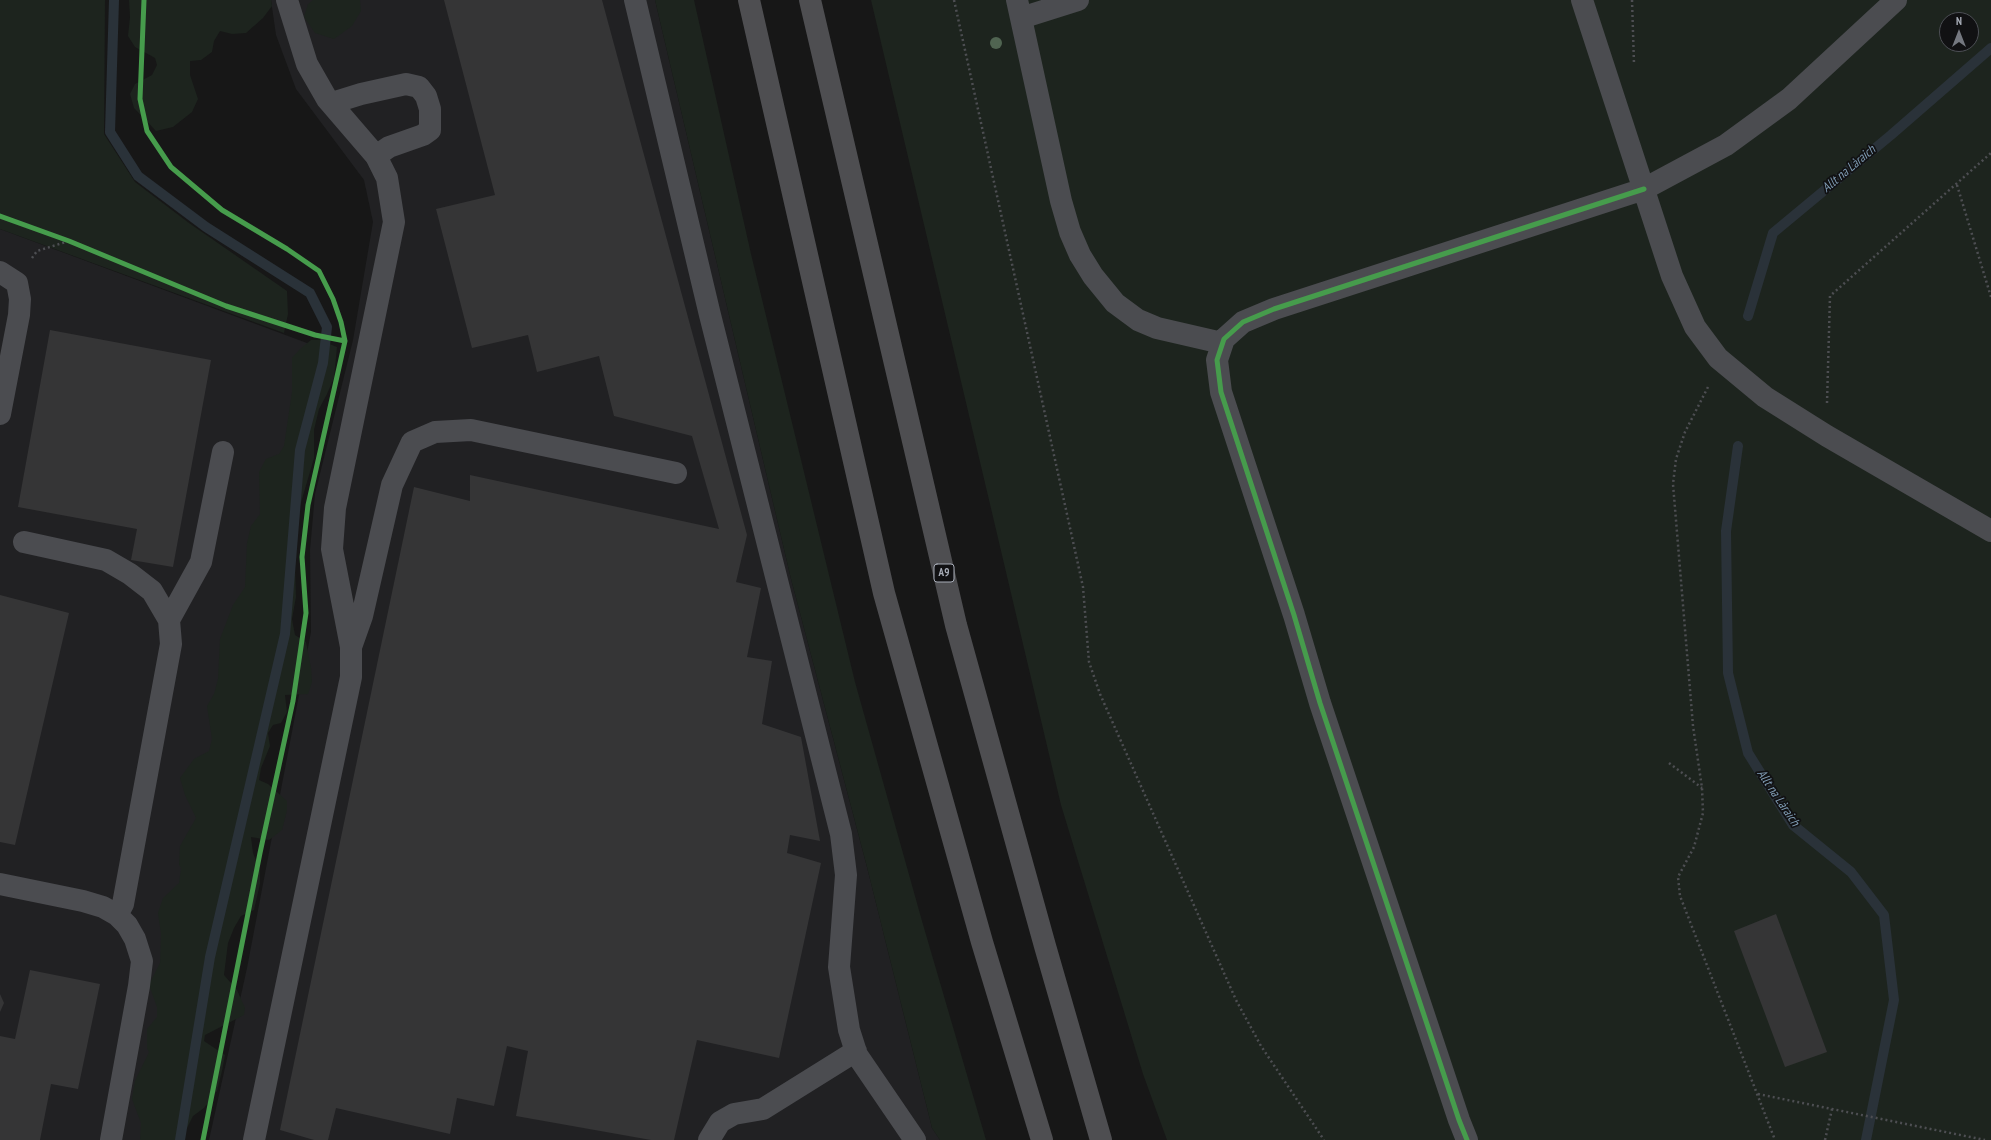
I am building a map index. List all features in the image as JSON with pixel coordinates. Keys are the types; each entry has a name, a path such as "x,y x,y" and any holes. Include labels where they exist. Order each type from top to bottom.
{"highway":[{"path":"749,0 884,593 982,942 1042,1140"},
{"name":"A9","path":"810,0 956,625 1044,946 1101,1140"}],"street":[{"path":"254,1140 351,677 351,647 332,549 335,508 394,222 387,178 376,156 332,103 307,64 287,0"},
{"path":"635,0 710,315 841,834 846,875 839,967 849,1030 856,1051 915,1140"},
{"path":"1078,0 1019,9 1061,201 1070,232 1080,255 1093,276 1115,303 1138,320 1158,328 1222,343"},
{"path":"1582,0 1672,276 1696,327 1718,358 1765,397 1826,436 1991,531"},
{"path":"1467,1140 1320,704 1294,615 1221,392 1217,360 1222,343 1224,339 1244,322 1274,309 1644,189 1726,145 1789,99 1896,0"},
{"path":"332,103 360,94 406,84 419,87 426,96 430,109 430,130 423,135 389,147 376,156"},
{"path":"0,414 19,315 20,299 9,277"},
{"path":"351,647 362,616 392,485 412,442 435,432 471,430 676,473"},
{"path":"169,620 201,562 223,452"},
{"path":"24,542 106,560 130,574 152,590 169,620 171,644 123,904 117,915"},
{"path":"0,884 83,901 103,907 117,915 127,924 135,939 142,962 111,1140"},
{"path":"709,1140 720,1122 734,1114 763,1109 856,1051"}],"path":[{"path":"954,0 1083,587 1089,662 1100,694 1236,1000 1261,1046 1324,1140"},
{"path":"1826,436 1830,296 1957,185 1991,153"},
{"path":"1957,185 1991,297"},
{"path":"62,239 71,242"},
{"path":"9,277 37,251 71,242"},
{"path":"1718,358 1706,390 1685,432 1676,459 1673,484 1693,726 1702,788 1703,813 1694,847 1678,877 1680,896 1775,1140"},
{"path":"1669,763 1702,788"},
{"path":"1758,1094 1985,1140"},
{"path":"1825,1140 1832,1109"}],"shaded area":[{"path":"0,0 105,0 104,134 135,182 189,223 287,291 288,314 284,333 0,229"},
{"path":"129,0 271,0 272,6 263,18 246,33 232,34 220,31 214,41 212,52 201,60 190,61 190,75 198,99 192,112 173,127 156,131 134,108 130,94 135,84 152,75 157,65 155,58 135,47 128,36 130,17"},
{"path":"271,0 655,0 791,579 867,867 932,1128 940,1140 209,1140 247,968 311,632 310,550 315,494 353,340 373,222 364,180 296,89 276,35"},
{"path":"313,0 360,0 361,11 352,26 334,39 315,33 304,17 308,4"},
{"path":"655,0 694,0 751,254 855,682 922,921 986,1140 940,1140 932,1128 867,867 791,579"},
{"path":"871,0 1991,0 1991,1140 1167,1140 1143,1074 1061,805"},
{"path":"0,229 315,346 156,1140 0,1140"},
{"path":"311,340 320,340 337,347 334,378 319,409 314,430 314,458 300,506 297,530 295,567 296,597 292,619 295,635 306,642 312,682 308,694 285,695 287,712 281,723 273,725 268,733 270,746 261,768 259,780 268,784 287,801 287,810 282,830 269,840 251,837 253,853 260,870 260,884 254,910 241,916 228,943 224,975 237,990 245,1008 244,1015 205,1035 204,1041 225,1055 222,1071 217,1091 204,1108 193,1116 185,1132 185,1140 140,1140 141,1123 132,1099 135,1081 149,1052 147,1048 147,1029 157,1017 157,1007 149,985 160,963 161,934 158,913 163,898 179,883 181,868 179,865 180,846 196,818 185,795 180,778 194,759 209,751 212,739 207,706 214,694 218,679 220,639 233,605 245,587 247,543 251,526 260,514 259,472 266,459 279,454 284,446 292,392 292,358"}],"building":[{"path":"444,0 602,0 747,535 736,582 761,588 747,657 772,661 762,724 801,737 820,841 790,835 787,853 821,863 779,1058 697,1040 674,1140 651,1140 516,1116 528,1051 507,1046 494,1106 457,1098 450,1134 336,1108 328,1140 314,1140 280,1130 414,487 470,501 470,475 719,529 692,436 614,416 599,356 537,372 528,335 472,348 436,209 495,195"},
{"path":"50,330 211,360 173,567 131,560 137,529 18,507"},
{"path":"0,595 69,613 15,845 0,842"},
{"path":"1776,914 1827,1052 1785,1067 1734,931"},
{"path":"30,970 100,984 78,1089 51,1084 40,1140 0,1140 0,1036 15,1039"},
{"path":"0,994 4,1003 0,1012"}],"waterway":[{"path":"114,0 110,132 138,176 206,227 310,293 327,327 323,363 300,450 285,634 210,957 180,1140"},
{"name":"Allt na Làraich","path":"1748,316 1773,233 1891,135 1991,48"},
{"name":"Allt na Làraich","path":"1738,446 1726,531 1728,673 1748,753 1793,825 1851,872 1884,915 1894,1000 1866,1140"}],"cycle path":[{"path":"144,0 140,99 147,131 171,167 222,210 287,249 319,271 333,299 341,322 345,341 308,505 302,557 306,613 293,701 260,853 203,1140"},
{"path":"1467,1140 1459,1120 1320,703 1294,615 1221,392 1217,360 1224,339 1243,322 1274,309 1644,189"},
{"path":"0,216 69,241 226,306 315,335 345,341"}]}
